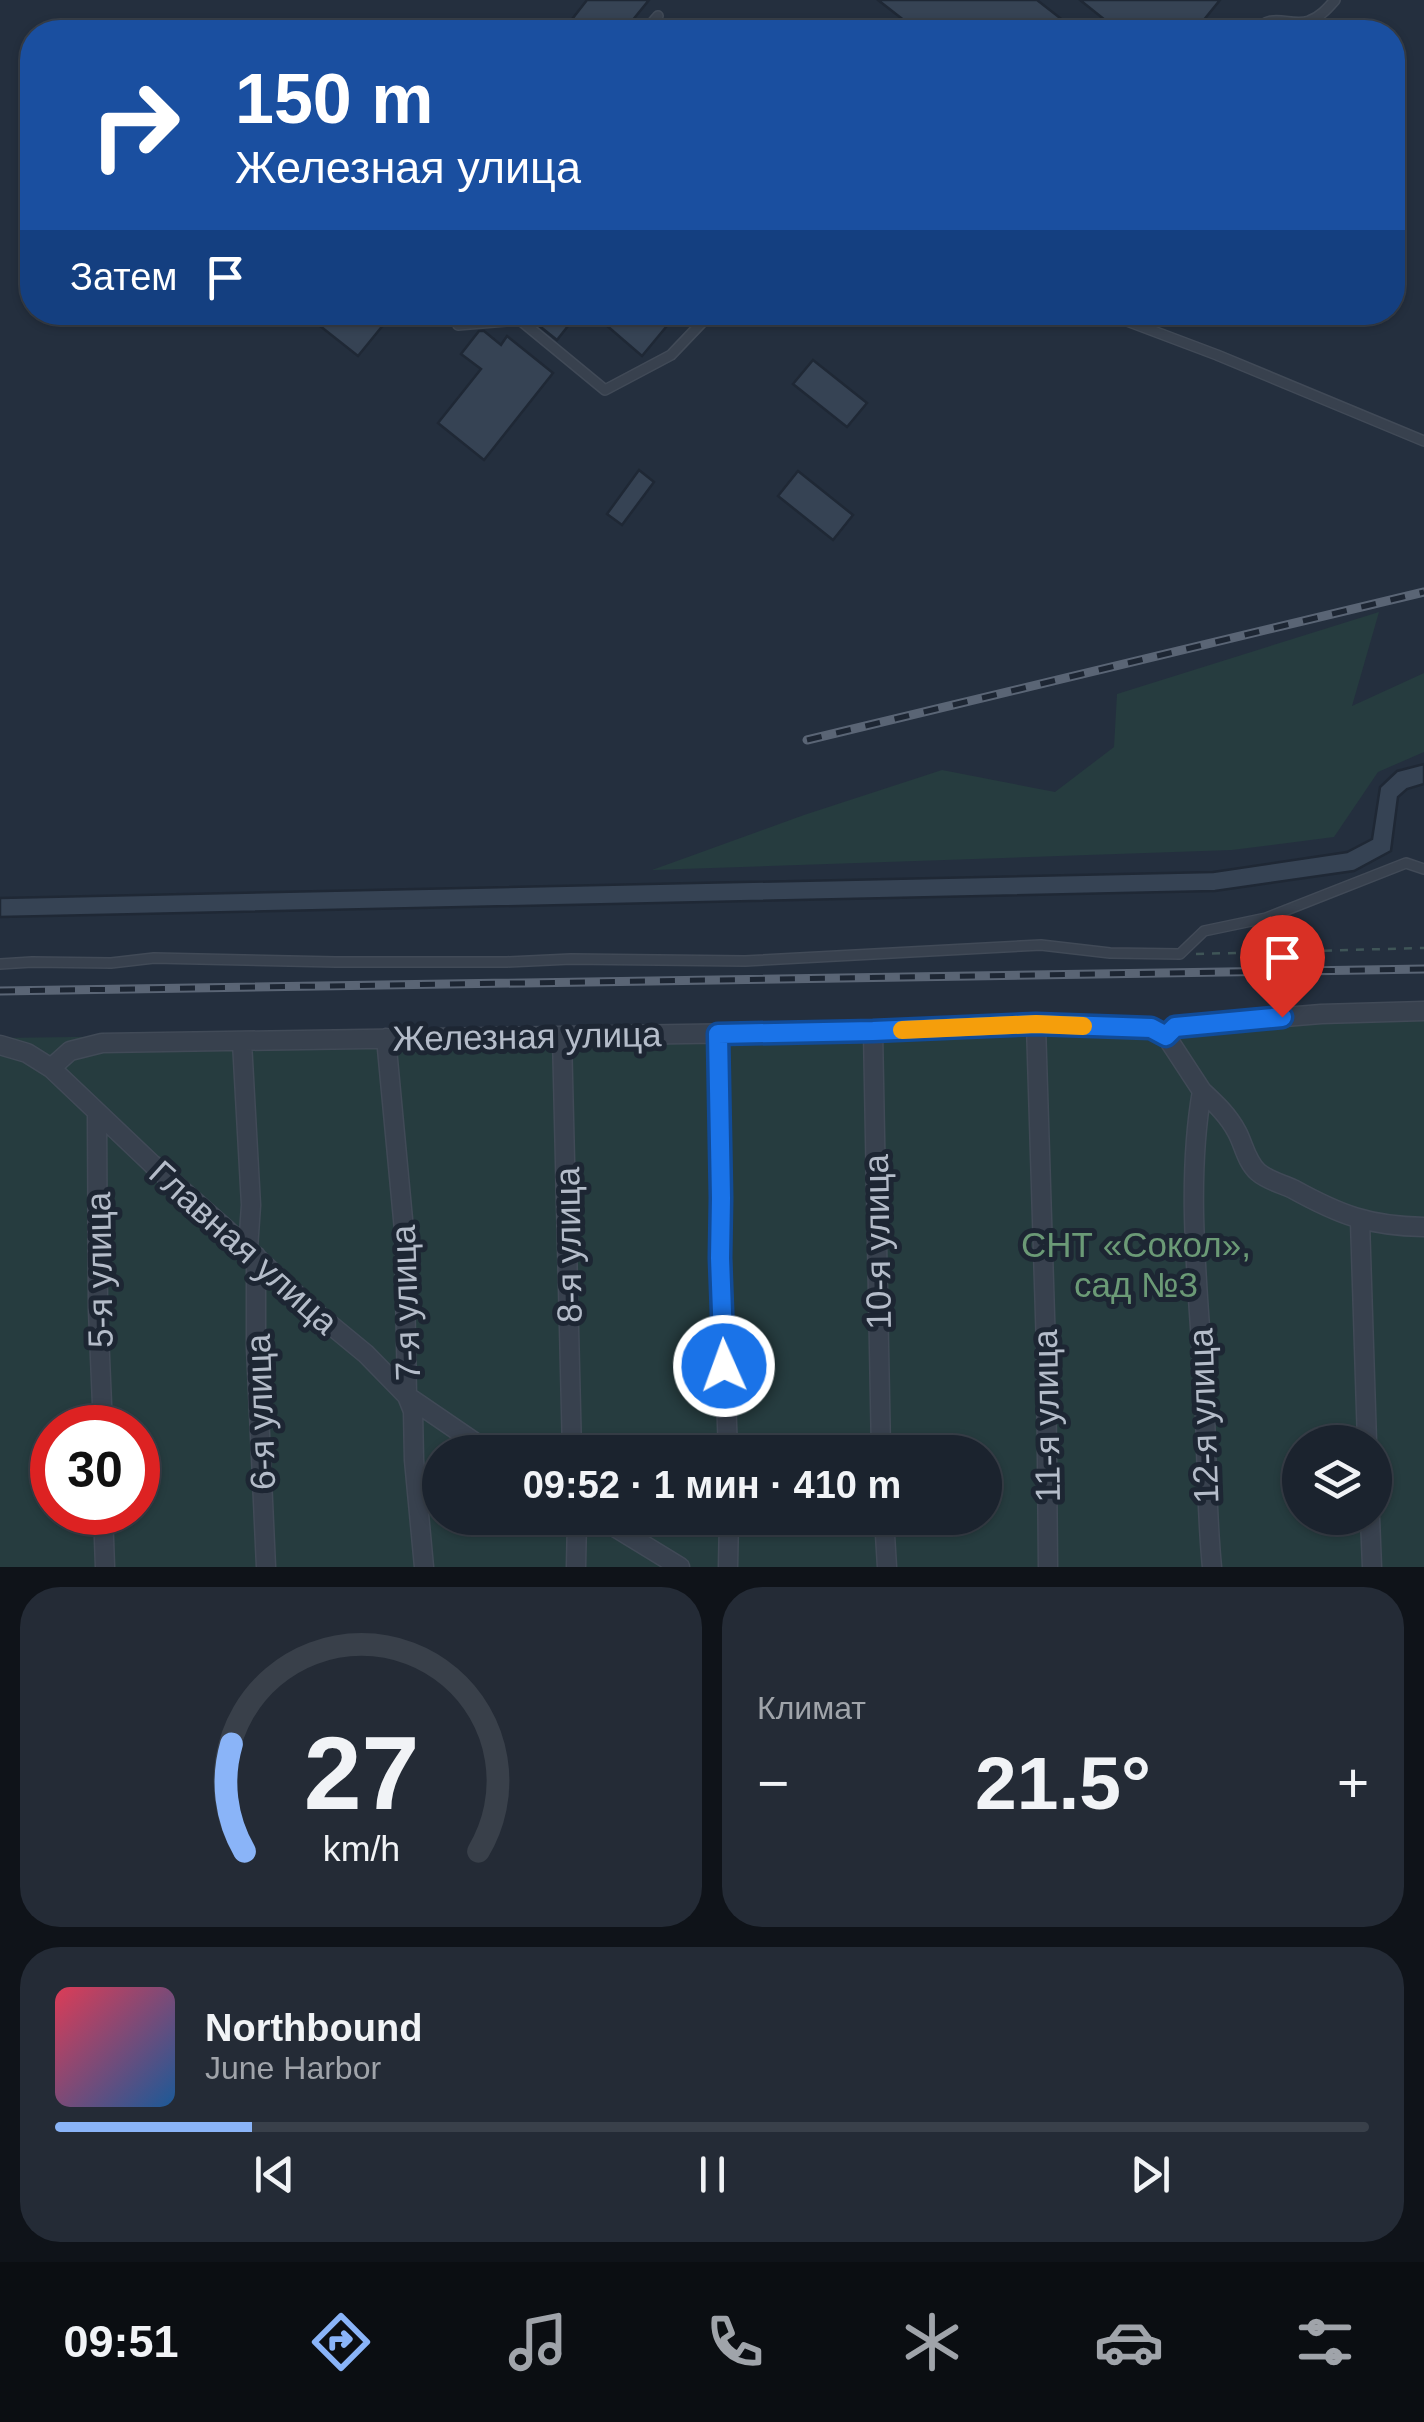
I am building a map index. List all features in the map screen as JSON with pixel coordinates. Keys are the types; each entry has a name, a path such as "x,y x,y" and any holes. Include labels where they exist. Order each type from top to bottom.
{"street":[{"name":"Железная улица","path":"52,1068 70,1051 102,1042 718,1034 1036,1024 1151,1028 1166,1036 1175,1027 1189,1025 1321,1014 1424,1011"},
{"name":"11-я улица","path":"1036,1024 1048,1567"},
{"name":"10-я улица","path":"873,1031 881,1435"},
{"path":"718,1034 720,1258 727,1435"},
{"path":"1166,1036 1202,1091 1221,1109 1244,1153 1259,1172 1360,1221 1424,1226"},
{"name":"8-я улица","path":"562,1037 572,1435"},
{"name":"7-я улица","path":"386,1038 404,1230 408,1396 424,1567"},
{"name":"6-я улица","path":"242,1042 266,1567"},
{"name":"Главная улица","path":"0,1045 27,1053 52,1068 408,1396 464,1435"},
{"name":"12-я улица","path":"1202,1091 1196,1122 1195,1186 1207,1524 1212,1567"},
{"name":"5-я улица","path":"97,1112 103,1405"},
{"path":"1360,1221 1366,1425"},
{"path":"104,1535 104,1567"},
{"path":"576,1567 577,1535"},
{"path":"628,1535 680,1567"},
{"path":"728,1567 729,1535"},
{"path":"885,1535 887,1567"},
{"path":"1371,1535 1372,1567"}],"lane":[{"path":"1312,20 1335,0"},
{"path":"654,20 658,16"},
{"path":"458,326 468,325"},
{"path":"526,325 605,390 672,355 700,325"},
{"path":"1137,325 1424,442"},
{"path":"0,964 111,964 154,958 336,962 745,961 1040,945 1110,953 1180,954 1204,932 1266,918 1406,862 1424,869"}],"path":[{"path":"1180,954 1424,948"}],"green space":[{"path":"1379,612 1352,706 1424,673 1424,752 1378,772 1334,837 1232,850 652,870 942,770 1055,792 1114,747 1117,694"},
{"name":"СНТ «Сокол», сад №3","path":"1424,1014 1424,1567 0,1567 0,1038 1351,1020"}],"building":[{"path":"587,0 649,0 633,20 571,20"},
{"path":"878,0 1037,0 1063,20 904,20"},
{"path":"1080,0 1220,0 1204,20 1105,20"},
{"path":"319,325 383,325 358,356"},
{"path":"538,325 569,325 557,340"},
{"path":"606,325 668,325 642,356"},
{"path":"479,331 501,345 507,336 553,373 484,460 438,423 481,369 461,354"},
{"path":"813,360 867,403 847,427 793,384"},
{"path":"639,470 654,482 622,525 607,514"},
{"path":"798,471 853,515 833,540 778,496"},
{"path":"1424,764 1424,784 1407,789 1398,797 1391,851 1354,871 1215,891 0,917 0,898 1213,872 1347,852 1372,839 1380,787 1397,771"}],"railway":[{"path":"807,740 1424,592"},
{"path":"0,991 1424,969"}],"slow traffic":[{"path":"902,1030 1036,1024 1083,1026"}],"route":[{"path":"724,1366 718,1034 1036,1024 1151,1028 1166,1036 1175,1027 1282,1017"}]}
